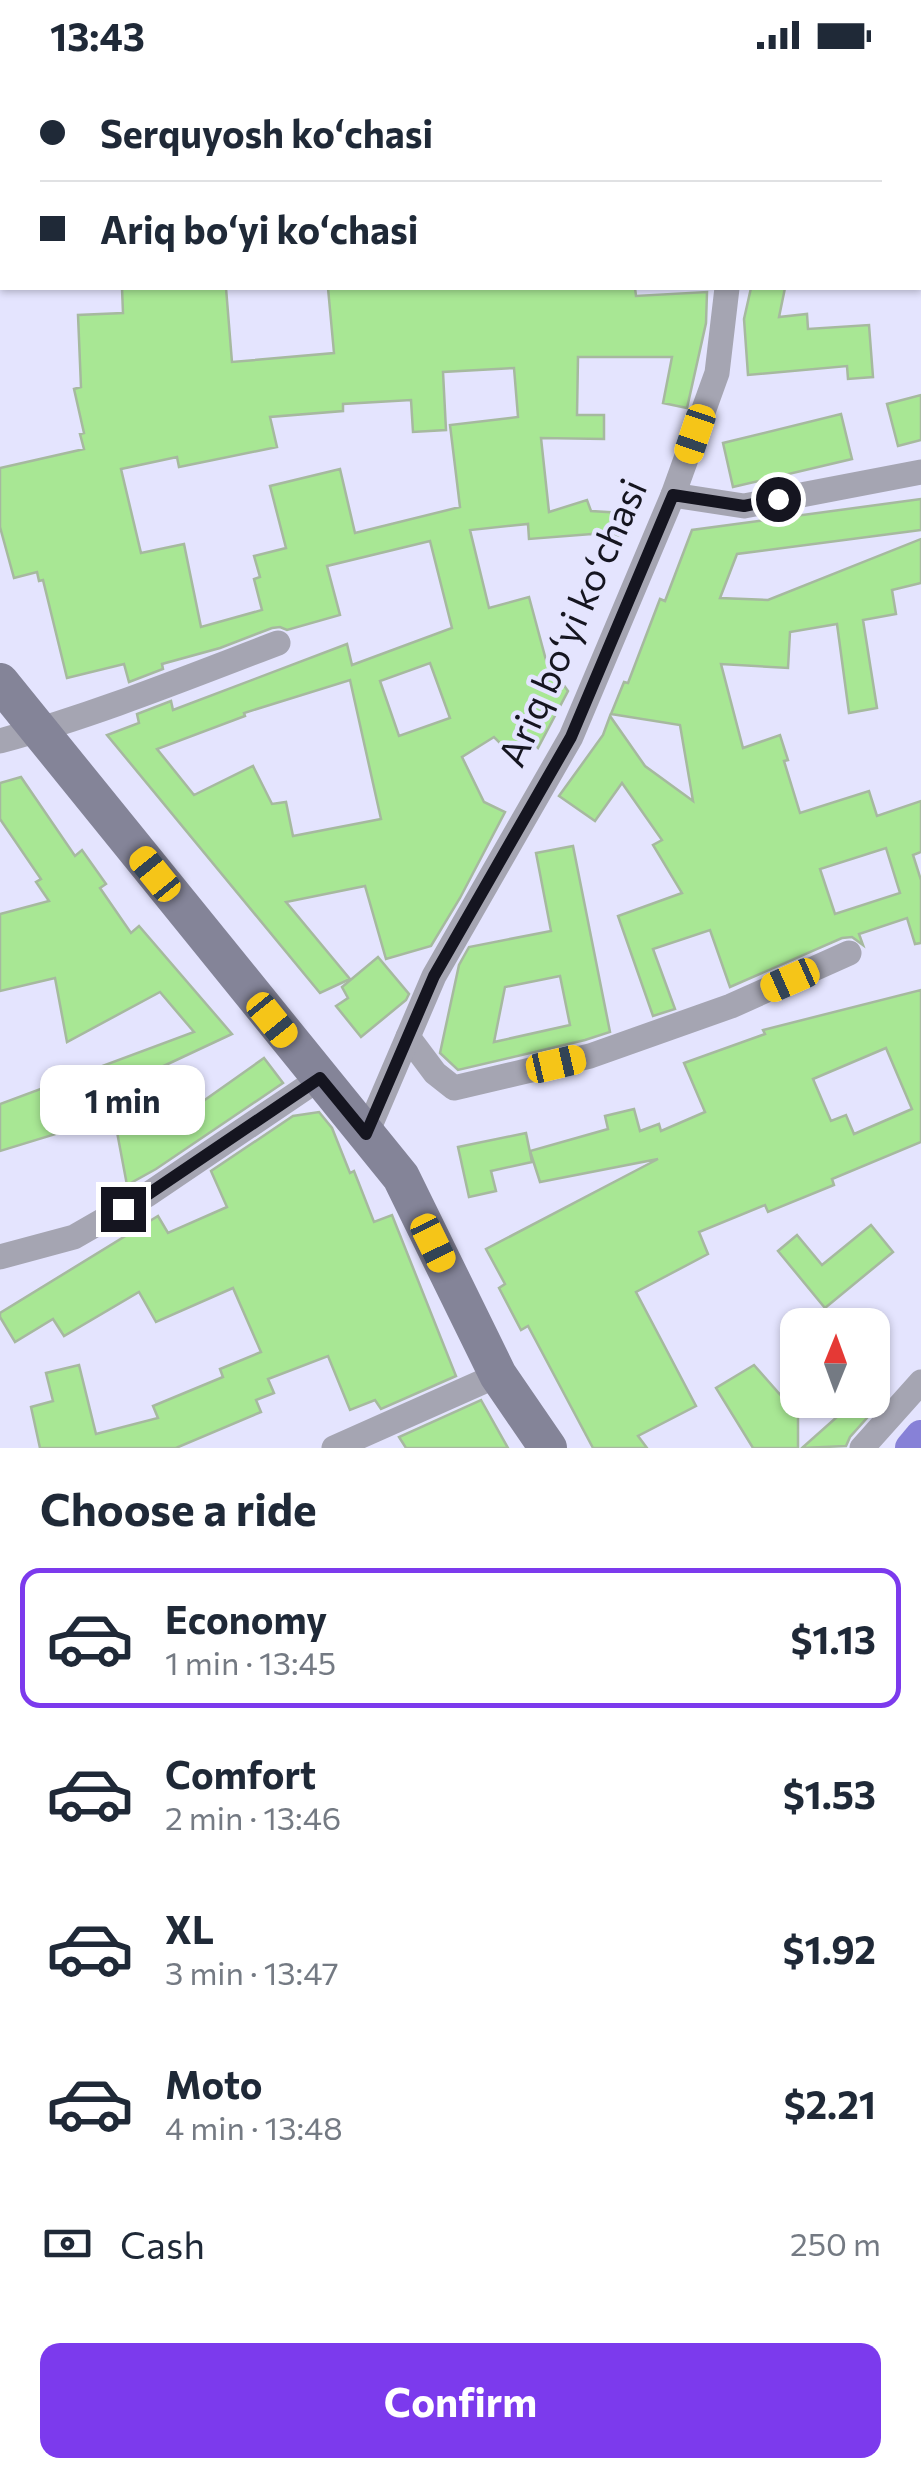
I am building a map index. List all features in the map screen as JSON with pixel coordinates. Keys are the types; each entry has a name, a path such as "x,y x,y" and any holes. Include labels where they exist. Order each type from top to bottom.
{"street":[{"name":"Ariq boʻyi koʻchasi","path":"366,1134 434,976 571,737 673,495 716,372 728,290"},
{"path":"673,495 744,506 921,472"},
{"path":"0,741 278,643"},
{"path":"0,682 401,1177 498,1375 548,1448"},
{"path":"408,1036 435,1073 454,1088 590,1056 731,1006 848,954"},
{"path":"0,1257 74,1236 147,1195 320,1078"},
{"path":"334,1448 498,1375"},
{"path":"862,1448 921,1382"}],"building":[{"path":"122,290 226,290 232,362 334,353 328,290 635,290 636,296 707,292 706,323 687,408 663,403 672,357 578,357 577,415 604,415 604,439 541,438 549,512 587,500 591,511 623,513 621,536 529,539 528,524 470,530 489,608 529,597 546,660 568,691 538,748 534,744 518,761 494,737 462,757 484,802 505,812 431,946 386,959 365,886 286,902 350,979 320,993 107,735 139,723 137,714 171,701 173,710 347,644 352,665 452,628 430,541 327,566 340,615 287,630 272,628 162,664 163,669 129,682 124,664 67,678 43,580 39,581 37,572 14,578 0,527 0,468 84,449 74,389 81,387 78,315 123,313","holes":["514,368 518,417 450,425 460,507 355,533 340,469 270,486 286,548 254,556 260,577 254,579 262,610 201,627 184,544 141,553 121,469 177,457 179,467 277,447 270,417 343,411 343,404 411,400 413,432 446,430 443,372","430,663 450,718 399,736 380,681","350,680 381,819 293,836 286,802 272,804 253,766 194,795 157,749 245,716 244,713"]},
{"path":"751,290 785,290 779,317 807,314 808,329 869,325 873,377 848,379 847,366 748,375 744,319"},
{"path":"921,395 921,440 898,446 887,404"},
{"path":"841,414 852,459 733,487 723,443"},
{"path":"921,499 921,530 737,554 720,598 768,600 921,539 921,583 892,590 896,614 863,620 877,708 849,713 837,624 790,632 788,668 721,664 743,748 780,735 800,813 869,791 877,816 921,801 921,852 913,855 921,880 921,943 915,944 907,918 859,934 863,945 852,937 842,938 730,987 710,930 653,949 675,1009 653,1016 618,916 682,893 653,845 662,840 622,783 595,821 559,796 603,735 610,716 645,766 693,801 680,725 611,714 624,682 628,683 660,599 665,601 692,530","holes":["886,848 900,893 835,914 820,869"]},
{"path":"21,777 75,856 82,850 106,884 100,888 131,933 139,926 232,1034 155,1070 175,1121 264,1058 283,1083 127,1185 114,1116 0,1151 0,1104 194,1032 160,992 67,1042 55,978 0,991 0,914 49,901 36,882 41,879 0,819 0,783"},
{"path":"573,846 610,1032 458,1070 440,1053 459,965 469,947 551,931 536,853","holes":["560,976 570,1025 494,1042 505,987"]},
{"path":"378,957 409,994 361,1037 336,1006 348,998 342,987"},
{"path":"921,990 921,1142 832,1179 834,1185 768,1212 765,1205 699,1232 708,1254 636,1292 696,1406 638,1436 647,1448 593,1448 528,1326 521,1330 499,1288 505,1284 486,1249 658,1159 540,1182 530,1151 608,1129 605,1116 634,1109 640,1131 659,1124 661,1131 705,1112 684,1063 765,1034 763,1030","holes":["886,1048 912,1109 854,1134 846,1115 831,1121 813,1079"]},
{"path":"319,1112 332,1128 350,1173 354,1171 374,1222 392,1215 456,1376 381,1409 375,1400 350,1410 328,1356 268,1379 274,1393 256,1400 261,1412 176,1448 40,1448 31,1407 53,1401 46,1373 79,1365 96,1434 158,1418 153,1406 223,1377 220,1369 261,1352 233,1288 156,1322 139,1292 64,1336 53,1319 15,1342 0,1313 158,1216 168,1233 227,1207 211,1171 293,1116"},
{"path":"526,1133 532,1162 491,1171 496,1191 469,1197 458,1147"},
{"path":"871,1225 893,1252 825,1308 778,1251 797,1235 822,1265"},
{"path":"754,1365 780,1395 780,1418 798,1418 798,1448 753,1448 716,1388"},
{"path":"481,1400 508,1448 406,1448 399,1437"},
{"path":"836,1418 867,1418 846,1446 802,1448"}],"waterway":[{"path":"911,1448 921,1436"}],"route":[{"path":"123,1209 320,1078 366,1134 434,976 571,737 673,495 744,506 778,499"}]}
